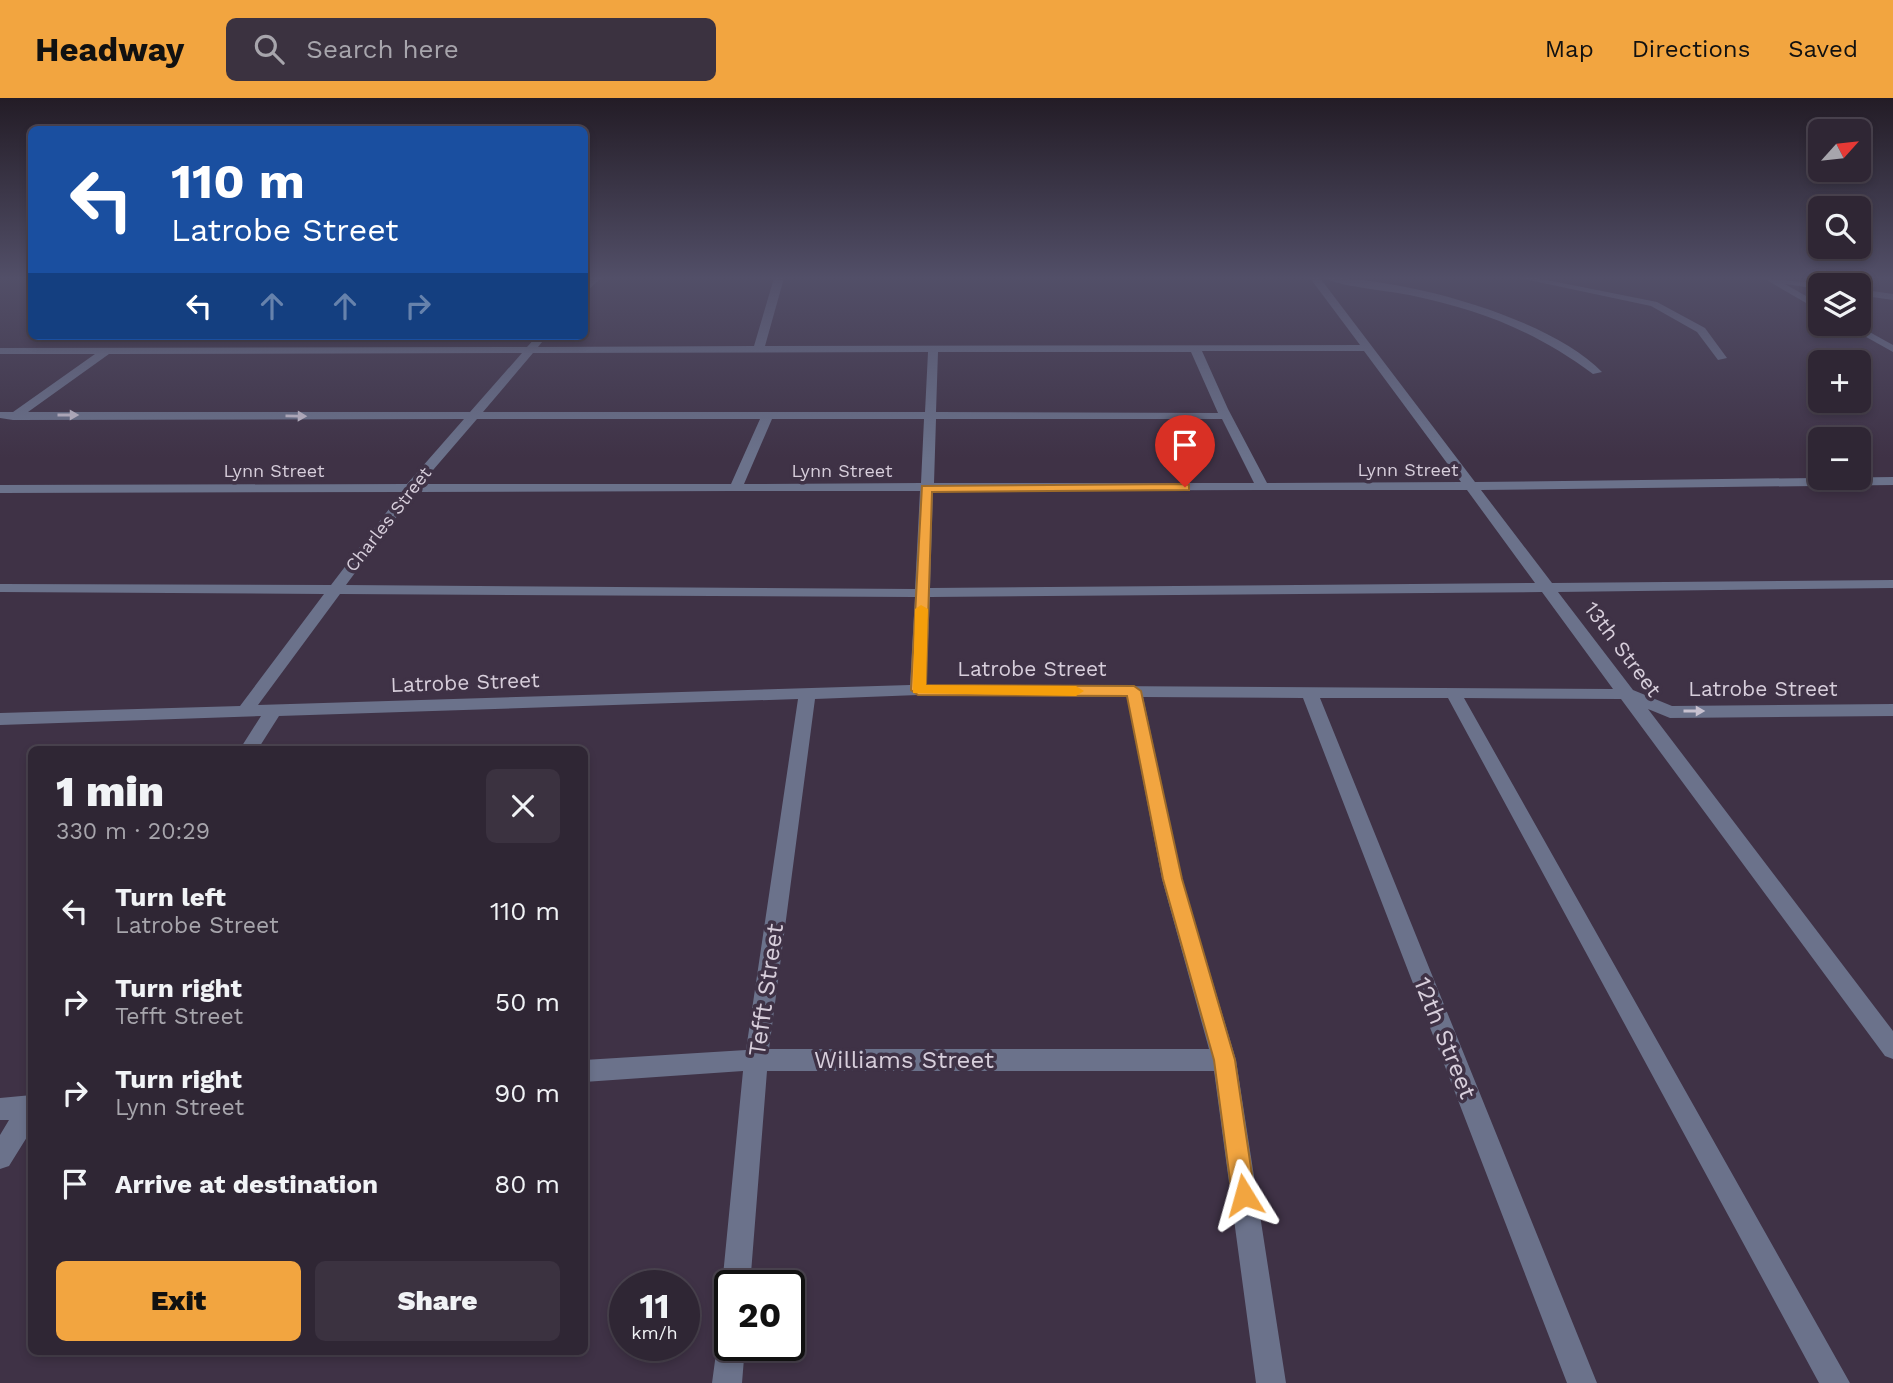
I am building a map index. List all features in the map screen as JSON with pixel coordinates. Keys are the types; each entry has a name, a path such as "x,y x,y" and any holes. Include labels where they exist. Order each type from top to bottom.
{"street":[{"path":"758,351 762,338"},
{"name":"13th Street","path":"1360,338 1893,1049"},
{"path":"1546,338 1597,372"},
{"path":"1707,338 1722,358"},
{"path":"1873,338 1893,349"},
{"path":"258,351 271,340"},
{"name":"Charles Street","path":"245,712 334,588 412,487 538,340"},
{"path":"1195,348 1263,487"},
{"path":"0,351 1367,348"},
{"path":"918,690 933,351"},
{"path":"0,425 105,352"},
{"path":"0,415 471,418 1226,416"},
{"path":"735,488 767,416"},
{"name":"Lynn Street","path":"0,489 1263,487 1893,481"},
{"path":"0,588 922,593 1893,584"},
{"name":"Latrobe Street","path":"3,722 918,690 1629,694 1670,712 1893,710"},
{"path":"1134,691 1172,879 1224,1060 1271,1383"},
{"name":"12th Street","path":"1310,692 1582,1383"},
{"path":"1453,693 1835,1383"},
{"name":"Tefft Street","path":"737,1270 757,1060 807,694"},
{"path":"251,746 273,711"},
{"name":"Williams Street","path":"588,1071 757,1060 1224,1060"},
{"path":"0,1109 28,1107"},
{"path":"0,1157 28,1112"},
{"path":"727,1383 729,1361"}],"slow traffic":[{"path":"921,609 918,690 1076,691"}],"route":[{"path":"1185,487 926,488 918,690 1134,691 1172,879 1224,1060 1244,1195"}]}
